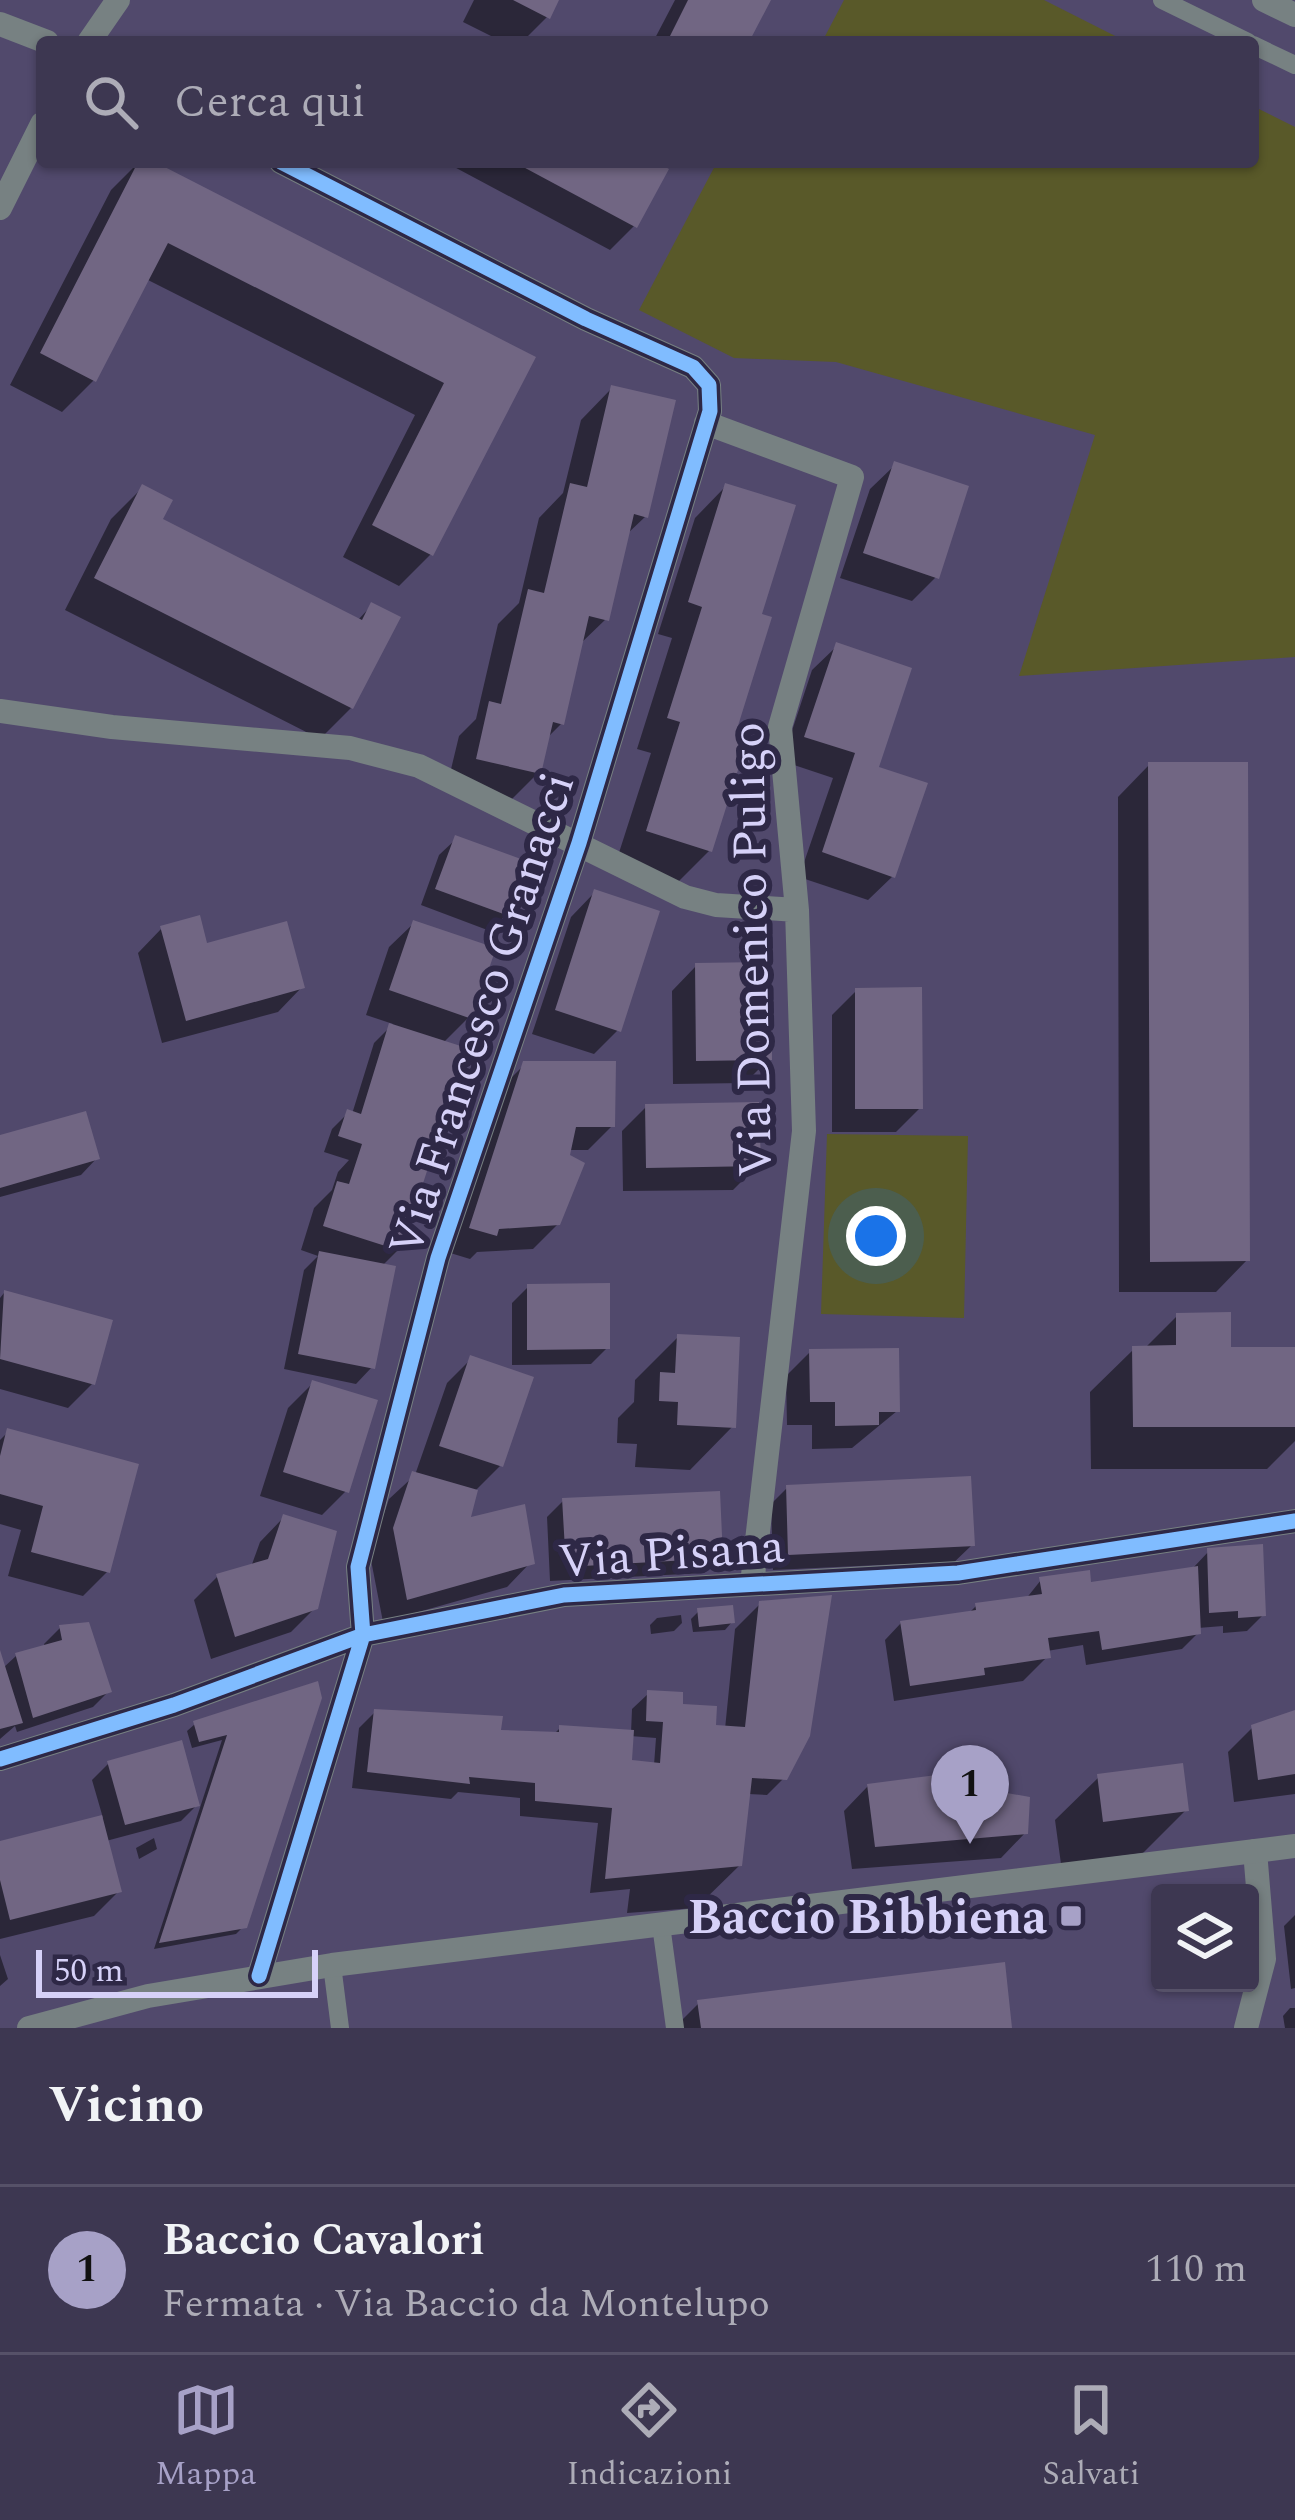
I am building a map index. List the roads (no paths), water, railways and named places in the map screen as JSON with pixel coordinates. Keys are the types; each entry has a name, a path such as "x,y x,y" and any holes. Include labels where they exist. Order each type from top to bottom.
{"street":[{"path":"93,36 118,0"},
{"path":"1264,0 1295,15"},
{"path":"0,24 36,38"},
{"path":"0,208 36,136"},
{"path":"293,168 586,319 693,367 709,385 706,423"},
{"name":"Via Francesco Granacci","path":"363,1635 358,1567 438,1258 579,843 706,423"},
{"name":"Via Domenico Puligo","path":"706,423 852,477 779,727 797,910 804,1132 752,1584"},
{"path":"0,711 112,727 350,748 418,766 698,902 797,910"},
{"name":"Via Pisana","path":"0,1759 174,1705 363,1635 564,1594 958,1574 1295,1521"},
{"path":"259,1976 363,1635"},
{"path":"29,2028 148,1996 332,1965 1295,1846"},
{"path":"1246,2028 1264,1959 1255,1851"}],"lane":[{"path":"1162,0 1236,36"},
{"path":"1259,47 1295,65"},
{"path":"662,1925 675,2028"},
{"path":"332,1965 340,2028"}],"place":[{"name":"Baccio Cavalori","path":"970,1844"},
{"name":"Baccio Bibbiena","path":"1071,1916"}]}
